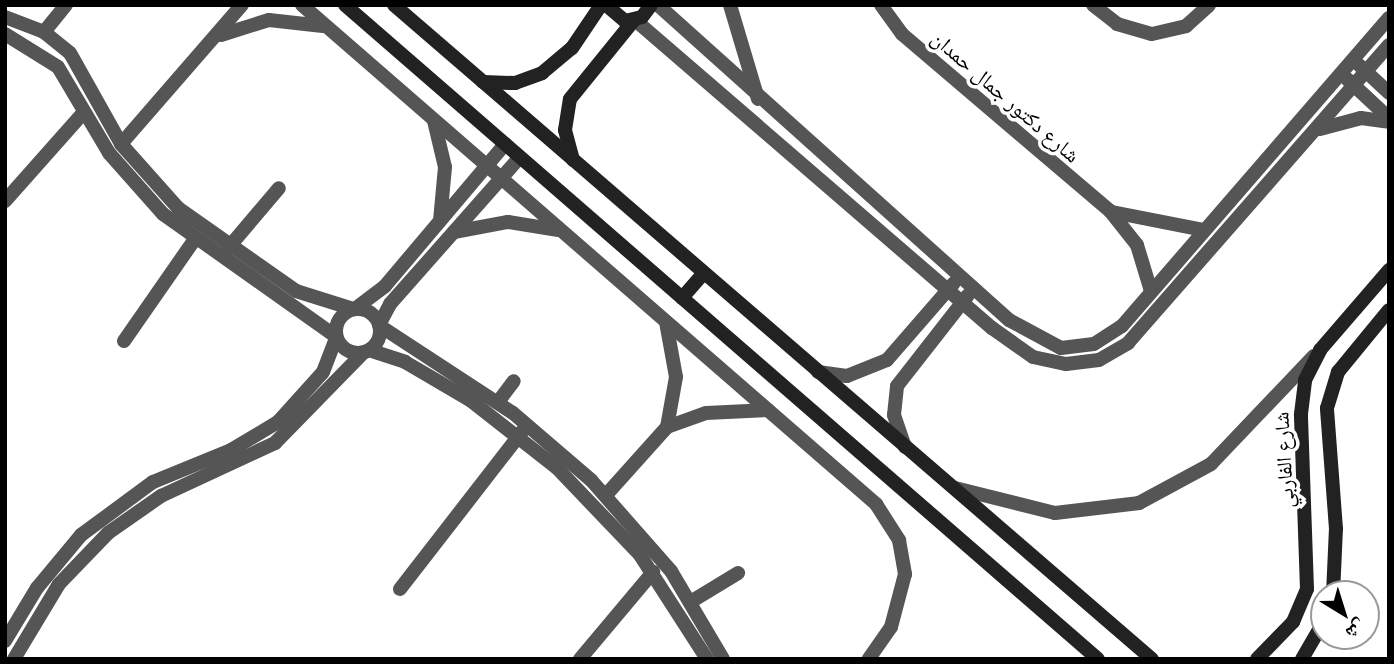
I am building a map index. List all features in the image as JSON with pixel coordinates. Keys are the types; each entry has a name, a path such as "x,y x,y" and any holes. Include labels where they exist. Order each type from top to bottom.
{"street":[{"path":"44,32 66,5"},
{"path":"121,144 242,5"},
{"path":"302,5 876,504 899,540 905,574 899,608 869,659"},
{"path":"345,5 363,11 520,158 1098,659"},
{"path":"394,5 814,371 1152,659"},
{"path":"482,82 514,83 542,73 572,48 603,5 617,18 635,20 1018,349 1049,362 1099,360 1140,331 1389,45"},
{"path":"573,161 565,130 570,99 635,20 651,5"},
{"path":"657,5 760,104 1027,334 1061,348 1094,344 1127,319 1389,18"},
{"path":"730,5 760,104"},
{"name":"شارع دكتور جمال حمدان","path":"881,5 894,26 1110,211 1137,245 1151,291"},
{"path":"1093,5 1117,24 1152,34 1186,26 1209,5"},
{"path":"5,17 44,32 80,67 121,144 205,241 229,247 296,291 368,311 380,325 498,402 653,572 708,659"},
{"path":"214,38 269,20 328,28"},
{"path":"5,34 47,57 135,186 336,337 344,349 366,352 427,374 523,430 606,495 692,601 723,659"},
{"path":"1353,59 1389,93"},
{"path":"1340,74 1389,120"},
{"path":"5,201 85,112"},
{"path":"433,119 445,167 439,223"},
{"path":"1312,133 1344,119 1389,120"},
{"path":"5,641 64,552 135,492 263,432 292,409 323,372 341,316 379,293 505,144"},
{"path":"14,659 76,564 143,506 218,472 292,430 366,352 380,325 453,233 520,158"},
{"path":"229,247 279,188"},
{"name":"شارع دكتور جمال حمدان","path":"1110,211 1204,230"},
{"path":"453,233 508,222 562,231"},
{"path":"124,341 205,241"},
{"name":"شارع الفاربي","path":"1257,659 1293,622 1307,589 1301,414 1305,380 1320,350 1389,270"},
{"path":"682,298 703,274"},
{"path":"814,371 847,376 875,368 959,276"},
{"path":"905,448 894,415 897,386 974,289"},
{"path":"1334,580 1336,529 1327,408 1338,372 1389,310"},
{"path":"1127,319 1140,331"},
{"path":"665,321 676,377 667,427"},
{"path":"949,486 1055,513 1139,503 1190,480 1226,452 1320,350"},
{"path":"498,402 514,381"},
{"path":"606,495 667,427 706,413 768,410"},
{"path":"400,589 523,430"},
{"path":"212,457 218,472"},
{"path":"135,492 143,506"},
{"path":"64,552 76,564"},
{"path":"580,659 653,572"},
{"path":"692,601 738,573"}]}
